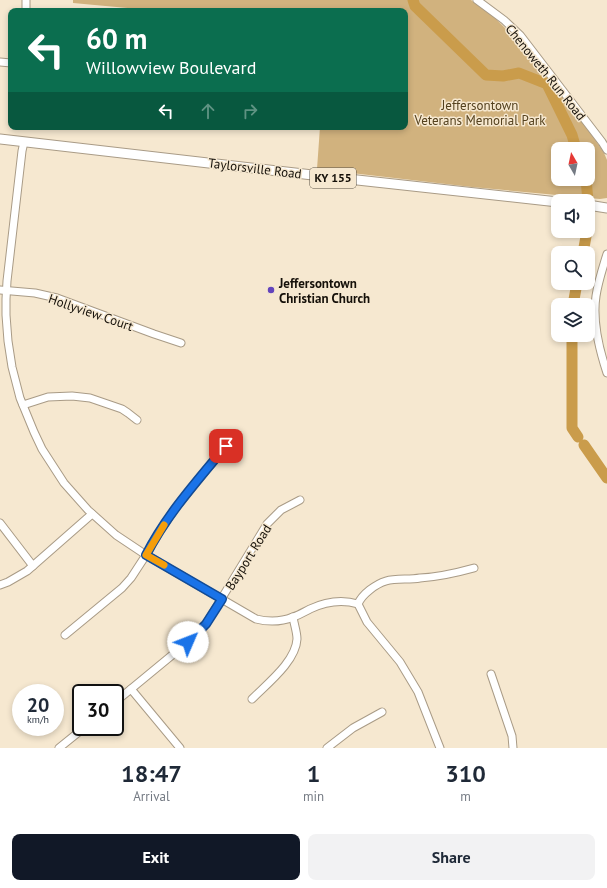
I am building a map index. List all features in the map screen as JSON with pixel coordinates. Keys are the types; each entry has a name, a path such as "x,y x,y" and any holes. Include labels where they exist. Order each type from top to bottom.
{"main road":[{"name":"Taylorsville Road","path":"0,139 551,201"},
{"path":"595,206 607,208"}],"street":[{"name":"Chenoweth Run Road","path":"477,0 504,20 520,35 607,150"},
{"path":"24,142 3,290 8,341 12,367 20,398 34,432 64,483 88,510 116,535 146,555 256,619 272,621 293,617 311,608 326,603 344,601 358,604"},
{"path":"607,254 597,290 595,311 598,340 607,373"},
{"name":"Hollyview Court","path":"3,290 35,293 57,298 181,343"},
{"path":"23,405 48,397 72,396 90,398 122,409 137,420"},
{"path":"65,635 122,588 131,578 174,510 226,446"},
{"name":"Bayport Road","path":"124,695 206,624 267,524 281,510 300,500"},
{"path":"0,585 21,575 33,566 92,514"},
{"path":"0,523 33,566"},
{"path":"358,604 358,602 370,590 386,581 432,577 452,574 474,568"},
{"path":"358,604 367,622 400,662 414,686 440,748"},
{"path":"252,699 287,664 296,648 297,639 293,617"},
{"path":"491,674 512,736 513,748"},
{"path":"131,689 180,748"},
{"path":"327,748 354,728 382,712"},
{"path":"59,748 74,736"}],"green space":[{"name":"Jeffersontown Veterans Memorial Park","path":"73,0 471,0 494,17 518,41 537,63 594,138 607,160 607,198 595,199 595,194 551,194 317,169 320,130 408,130 408,8 127,8 73,3"}],"waterway":[{"path":"413,0 415,6 486,75 503,76 519,73 547,84 574,142"},
{"path":"587,186 587,194"},
{"path":"584,246 586,238"},
{"path":"574,298 576,290"},
{"path":"572,342 572,428 578,437"},
{"path":"584,445 607,478"}],"slow traffic":[{"path":"164,525 146,555 164,565"}],"place":[{"name":"Jeffersontown Christian Church","path":"271,290"}],"route":[{"path":"188,642 206,624 222,599 146,555 174,510 226,446"}]}
